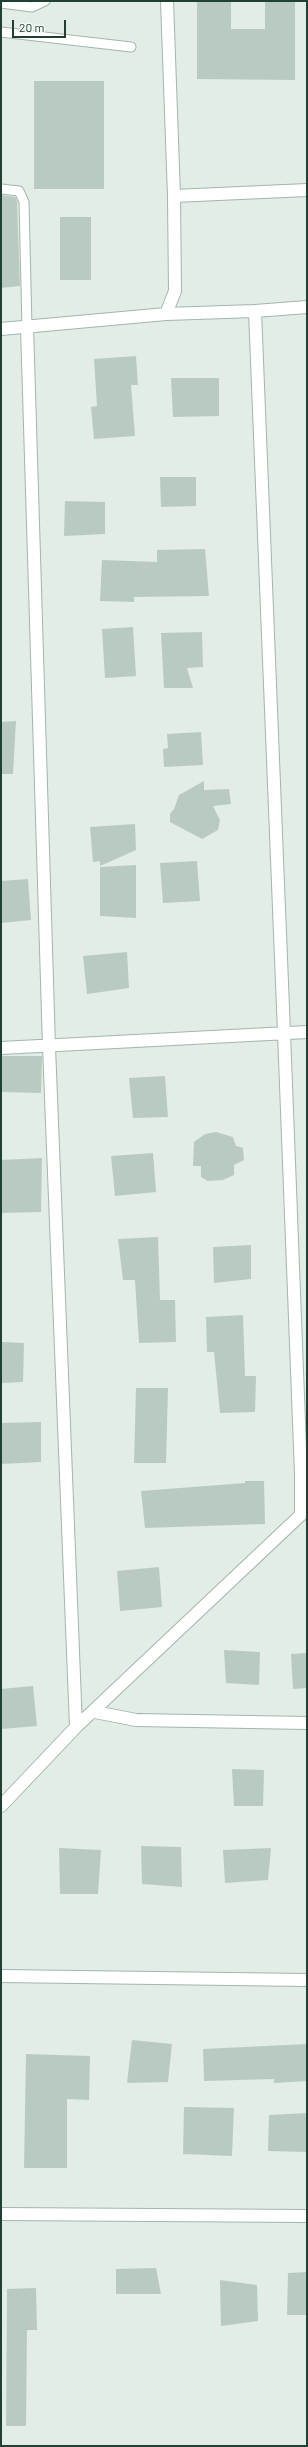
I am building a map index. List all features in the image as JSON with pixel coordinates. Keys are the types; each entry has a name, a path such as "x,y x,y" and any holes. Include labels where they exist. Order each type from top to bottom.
{"street":[{"path":"166,314 174,291 174,196 167,1"},
{"path":"174,196 307,190"},
{"path":"1,329 166,314 255,311 307,306"},
{"path":"1,1806 76,1727 95,1712 304,1512 301,1474 255,311"},
{"path":"27,327 49,1047 76,1727"},
{"path":"1,1048 49,1047 307,1032"},
{"path":"95,1712 136,1720 307,1723"},
{"path":"1,1976 307,1980"},
{"path":"1,2214 307,2216"}],"lane":[{"path":"1,3 32,7 45,1"},
{"path":"1,32 131,47"},
{"path":"1,189 19,191 24,202 27,327"}],"building":[{"path":"197,1 231,1 231,29 265,29 265,1 295,1 295,80 197,79"},
{"path":"34,81 104,81 104,189 34,189"},
{"path":"1,195 15,197 17,201 20,286 1,288"},
{"path":"60,217 91,217 91,280 60,280"},
{"path":"136,356 138,385 131,385 135,436 94,439 91,407 97,406 94,359"},
{"path":"171,378 219,378 219,416 173,417"},
{"path":"160,477 196,477 196,506 161,507"},
{"path":"65,501 105,502 105,534 64,536"},
{"path":"205,549 209,596 134,597 134,602 100,601 102,560 157,562 157,550"},
{"path":"133,627 136,676 105,678 102,629"},
{"path":"202,632 203,667 187,668 193,688 164,688 161,633"},
{"path":"16,721 13,774 1,774 1,722"},
{"path":"201,732 203,765 164,767 163,749 168,748 167,734"},
{"path":"204,781 204,790 229,789 231,804 213,806 220,820 218,830 202,839 170,822 170,814 174,809 179,795"},
{"path":"135,824 136,850 100,866 100,861 93,862 90,827"},
{"path":"197,861 200,901 163,903 160,863"},
{"path":"136,865 136,918 100,916 100,867"},
{"path":"28,879 31,920 1,923 1,881"},
{"path":"127,952 129,988 87,994 83,956"},
{"path":"2,1056 42,1056 41,1093 2,1092"},
{"path":"165,1076 168,1117 133,1118 129,1078"},
{"path":"216,1132 233,1137 236,1146 243,1148 244,1160 234,1165 234,1175 223,1180 208,1181 201,1177 201,1166 193,1166 194,1142 205,1134"},
{"path":"153,1153 156,1192 115,1196 111,1156"},
{"path":"42,1158 41,1212 1,1213 1,1160"},
{"path":"158,1237 160,1300 175,1300 176,1342 139,1343 135,1280 123,1280 118,1239"},
{"path":"251,1245 251,1279 214,1283 213,1247"},
{"path":"243,1315 245,1376 256,1376 255,1412 220,1413 214,1352 207,1352 206,1317"},
{"path":"1,1342 24,1343 23,1382 1,1383"},
{"path":"136,1388 168,1388 166,1463 134,1463"},
{"path":"41,1422 41,1462 1,1464 1,1423"},
{"path":"245,1481 264,1481 265,1524 145,1528 141,1491 245,1483"},
{"path":"159,1567 162,1607 120,1611 117,1571"},
{"path":"224,1650 260,1652 259,1685 226,1683"},
{"path":"307,1653 307,1688 293,1689 291,1654"},
{"path":"33,1686 37,1726 1,1729 1,1689"},
{"path":"232,1769 264,1770 263,1806 234,1806"},
{"path":"141,1846 181,1847 182,1887 142,1884"},
{"path":"59,1848 101,1850 98,1894 60,1894"},
{"path":"271,1848 268,1880 225,1883 223,1850"},
{"path":"132,2040 172,2044 168,2082 127,2083"},
{"path":"307,2044 307,2081 274,2083 274,2079 204,2081 203,2049"},
{"path":"26,2054 90,2056 89,2100 67,2099 67,2168 24,2168"},
{"path":"184,2107 234,2108 232,2156 183,2154"},
{"path":"307,2113 307,2152 268,2151 269,2115"},
{"path":"156,2268 161,2294 116,2294 116,2269"},
{"path":"307,2272 307,2315 287,2315 288,2273"},
{"path":"220,2280 257,2285 258,2321 221,2326"},
{"path":"36,2288 37,2330 27,2330 26,2426 6,2426 7,2289"}]}
